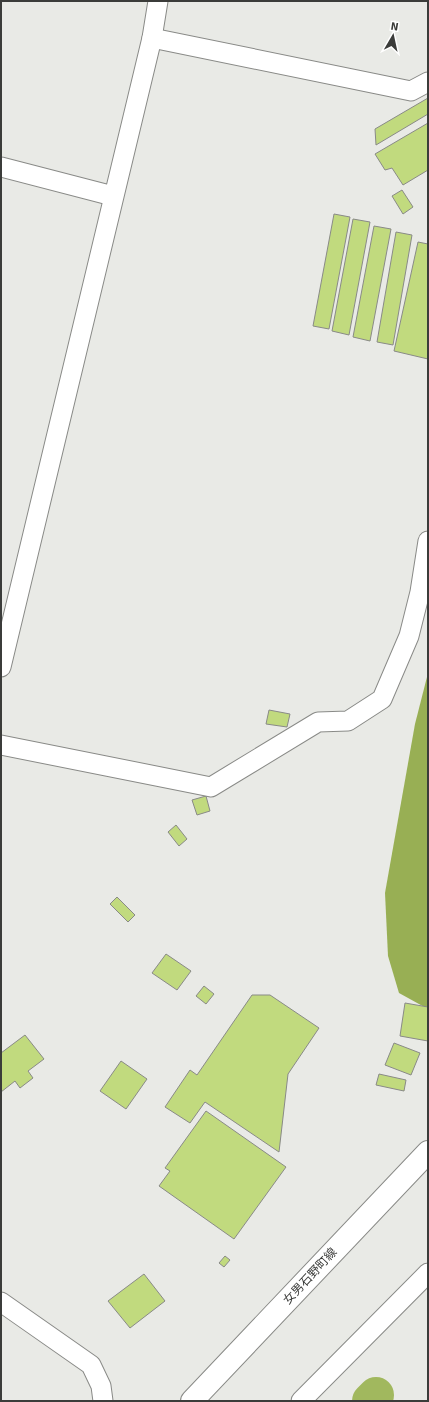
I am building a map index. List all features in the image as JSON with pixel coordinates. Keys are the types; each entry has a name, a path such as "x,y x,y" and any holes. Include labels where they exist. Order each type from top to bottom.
{"main road":[{"name":"女男石野町線","path":"192,1401 428,1152"}],"street":[{"path":"1,667 152,38 158,1"},
{"path":"152,38 411,91 428,82"},
{"path":"1,167 113,196"},
{"path":"1,746 211,787 318,722 348,721 382,699 409,636 420,592 428,541"},
{"path":"301,1401 428,1273"},
{"path":"1,1302 91,1366 101,1386 103,1401"}],"green space":[{"path":"428,673 428,1009 399,993 388,956 385,893 415,724"}],"building":[{"path":"428,98 428,114 376,145 375,129"},
{"path":"428,123 428,170 403,185 392,168 385,170 375,154"},
{"path":"402,190 413,207 403,214 392,196"},
{"path":"334,214 350,217 329,329 313,326"},
{"path":"353,219 370,222 349,335 332,331"},
{"path":"374,226 391,229 370,341 353,337"},
{"path":"396,232 412,235 393,345 377,342"},
{"path":"418,242 428,244 428,359 394,351"},
{"path":"269,710 290,714 287,727 266,724"},
{"path":"206,796 210,811 197,815 192,800"},
{"path":"176,825 187,839 179,846 168,832"},
{"path":"117,897 135,915 128,922 110,904"},
{"path":"166,954 191,971 177,990 152,973"},
{"path":"204,986 214,994 206,1004 196,996"},
{"path":"252,995 270,995 319,1028 288,1074 279,1152 205,1102 190,1123 165,1107 190,1070 197,1075"},
{"path":"405,1003 428,1007 428,1041 400,1036"},
{"path":"25,1035 44,1059 28,1071 33,1078 20,1088 15,1081 1,1092 1,1053"},
{"path":"394,1043 420,1053 411,1075 385,1065"},
{"path":"121,1061 147,1079 126,1109 100,1091"},
{"path":"379,1074 406,1080 404,1091 376,1085"},
{"path":"206,1111 286,1167 234,1239 159,1186 170,1171 165,1168"},
{"path":"225,1256 230,1260 224,1267 219,1263"},
{"path":"144,1274 165,1301 130,1328 108,1301"}],"waterway":[{"path":"370,1401 376,1395"}]}
